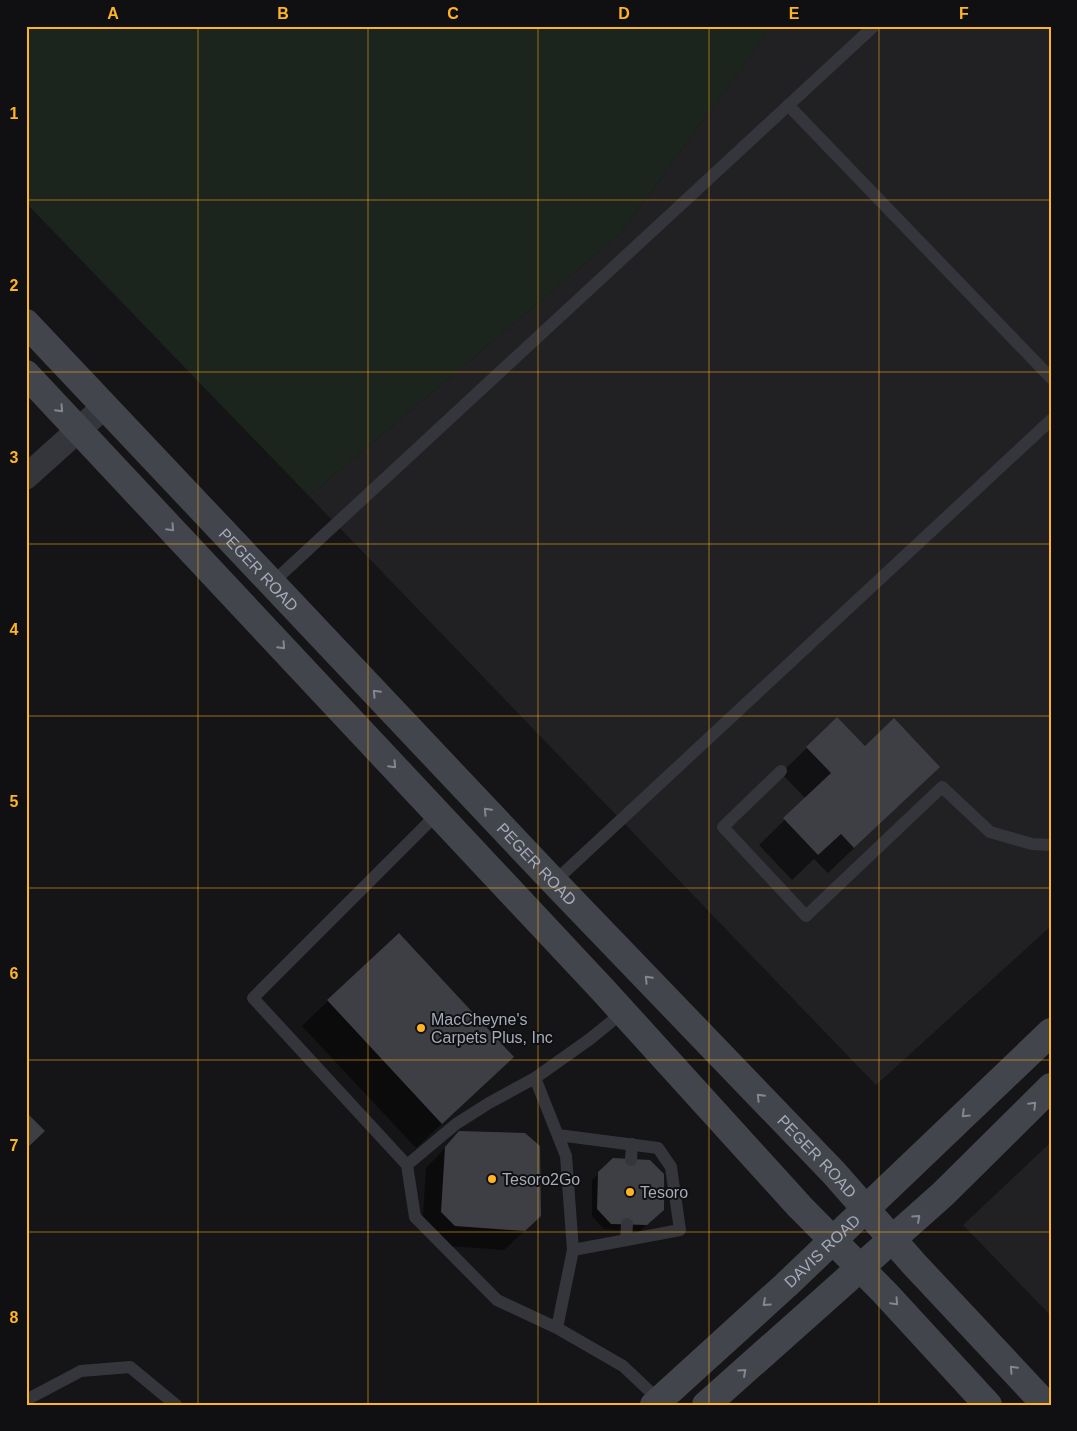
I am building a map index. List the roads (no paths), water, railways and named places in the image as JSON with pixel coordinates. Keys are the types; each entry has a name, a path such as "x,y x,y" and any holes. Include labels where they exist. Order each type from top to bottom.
{"main road":[{"name":"PEGER ROAD","path":"26,323 554,882 827,1166 1046,1405"},
{"path":"26,374 623,1012 800,1207 861,1267 988,1405"},
{"name":"DAVIS ROAD","path":"657,1403 833,1240 1051,1032"},
{"path":"706,1405 943,1194 1051,1087"}],"street":[{"path":"26,477 105,406"}],"lane":[{"path":"272,583 874,26"},
{"path":"788,105 1051,378"},
{"path":"554,882 1051,420"},
{"path":"782,771 723,827 806,916 942,787 990,832 1032,844 1051,846"},
{"path":"438,813 253,998 407,1165 415,1218 497,1300 557,1328 623,1366 657,1403"},
{"path":"407,1165 456,1124 489,1102 535,1078 590,1039 623,1012"},
{"path":"535,1078 566,1156 573,1250 557,1328"},
{"path":"558,1135 658,1148 671,1167 680,1230 573,1250"},
{"path":"631,1160 632,1144"},
{"path":"626,1240 627,1224"},
{"path":"26,1400 81,1371 130,1367 176,1405"}],"place":[{"name":"MacCheyne's Carpets Plus, Inc","path":"421,1028"},
{"name":"Tesoro2Go","path":"492,1179"},
{"name":"Tesoro","path":"630,1192"}]}
